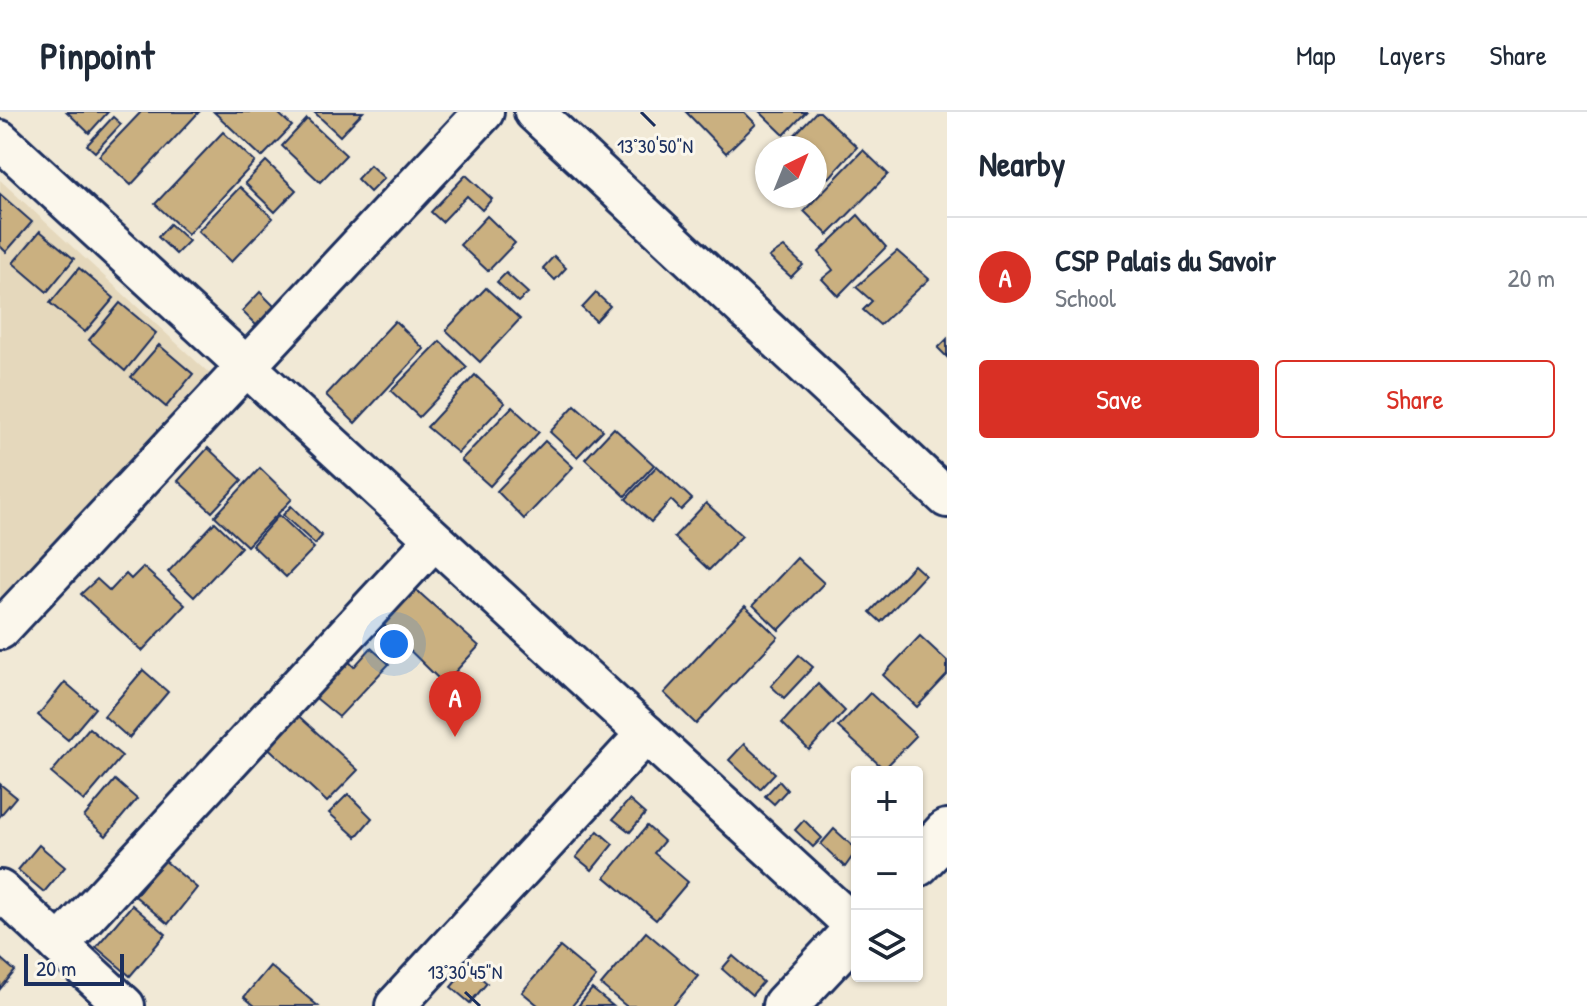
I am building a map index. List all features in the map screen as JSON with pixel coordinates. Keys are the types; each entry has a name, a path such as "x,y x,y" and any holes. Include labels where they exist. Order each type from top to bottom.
{"street":[{"path":"0,630 484,112"},
{"path":"534,112 947,498"},
{"path":"0,140 851,923"},
{"path":"59,945 434,540"},
{"path":"395,1006 646,734"},
{"path":"923,858 947,832"},
{"path":"0,890 125,1006"},
{"path":"785,1006 851,935"}],"shaded area":[{"path":"0,180 210,374 0,601"}],"building":[{"path":"67,112 108,112 89,133"},
{"path":"141,112 199,112 131,185 99,156"},
{"path":"214,112 277,112 292,126 262,157"},
{"path":"314,112 363,112 340,136"},
{"path":"686,112 744,112 756,124 726,153"},
{"path":"760,112 806,112 784,135"},
{"path":"816,112 820,112 857,147 829,178 827,136 794,136"},
{"path":"113,117 121,124 95,152 87,145"},
{"path":"307,119 346,155 320,182 282,146"},
{"path":"223,132 255,162 188,234 155,204"},
{"path":"863,150 888,174 828,235 804,211 807,208 827,208 827,187"},
{"path":"266,161 296,190 275,212 245,183"},
{"path":"370,165 384,178 370,192 357,179"},
{"path":"466,175 492,199 482,210 467,196 442,222 431,212"},
{"path":"240,187 273,218 231,262 198,231"},
{"path":"0,194 32,222 6,252 0,246"},
{"path":"858,215 886,247 838,296 822,279 833,270 819,252"},
{"path":"487,216 515,243 488,271 460,245"},
{"path":"170,224 189,241 176,254 158,237"},
{"path":"40,231 74,259 47,292 13,263"},
{"path":"784,247 803,265 791,277 769,257"},
{"path":"897,251 929,279 880,325 863,310 872,301 856,287"},
{"path":"554,256 566,268 555,280 543,268"},
{"path":"79,268 114,298 85,332 50,303"},
{"path":"506,273 528,293 518,302 497,282"},
{"path":"486,288 520,319 480,362 446,330"},
{"path":"260,292 275,307 257,326 242,311"},
{"path":"596,293 610,306 596,321 582,308"},
{"path":"120,303 156,333 125,371 89,340"},
{"path":"395,321 424,349 355,423 326,395"},
{"path":"947,339 947,357 938,348"},
{"path":"440,341 467,367 419,417 391,391"},
{"path":"159,345 193,374 166,407 131,377"},
{"path":"475,375 505,403 458,453 427,427"},
{"path":"575,405 603,430 577,457 550,432"},
{"path":"512,407 539,432 490,486 461,460"},
{"path":"614,428 654,465 625,496 585,459"},
{"path":"545,441 573,467 524,519 497,491"},
{"path":"208,448 242,480 212,512 178,481"},
{"path":"657,466 692,499 681,510 671,500 651,522 626,499"},
{"path":"260,468 292,499 247,546 215,516"},
{"path":"706,503 742,536 709,570 674,537"},
{"path":"291,506 322,536 315,544 283,515"},
{"path":"279,515 314,548 286,577 252,545"},
{"path":"215,522 241,547 194,597 168,572"},
{"path":"797,558 824,583 779,630 753,605"},
{"path":"914,565 925,575 881,622 870,612"},
{"path":"143,567 185,605 142,651 81,594 97,579 110,591 126,574 131,579"},
{"path":"413,587 479,646 444,684 380,621"},
{"path":"745,606 778,637 696,724 664,693"},
{"path":"920,636 947,661 947,675 917,707 883,675"},
{"path":"371,648 389,664 339,717 311,694 346,658 354,667"},
{"path":"799,655 813,667 784,698 771,686"},
{"path":"143,670 168,692 129,738 104,716"},
{"path":"65,682 95,708 68,740 38,715"},
{"path":"818,684 845,711 809,750 782,723"},
{"path":"870,693 916,736 887,766 881,766 838,727"},
{"path":"292,710 358,770 327,802 262,742"},
{"path":"89,728 122,756 84,801 51,773"},
{"path":"744,744 775,773 760,789 729,760"},
{"path":"115,780 137,799 106,836 84,817"},
{"path":"779,781 787,790 774,804 765,796"},
{"path":"0,784 16,797 0,816"},
{"path":"348,794 372,818 356,837 329,813"},
{"path":"629,800 645,814 630,832 613,819"},
{"path":"804,820 822,838 813,847 795,830"},
{"path":"647,826 664,841 654,853 688,882 656,920 605,877"},
{"path":"834,829 851,845 851,858 845,867 821,844"},
{"path":"598,831 613,844 592,870 576,857"},
{"path":"39,845 65,867 44,892 18,870"},
{"path":"164,860 197,888 168,924 135,896"},
{"path":"132,905 166,934 130,976 96,947"},
{"path":"646,932 698,976 673,1006 626,1006 601,985"},
{"path":"560,947 596,977 572,1006 539,1006 522,992"},
{"path":"733,956 763,982 752,995 722,969"},
{"path":"0,958 15,971 0,989"},
{"path":"270,966 318,1006 255,1006 244,997"},
{"path":"468,967 487,983 470,1003 451,987"},
{"path":"592,989 613,1006 578,1006"}],"place":[{"name":"CSP Palais du Savoir","path":"455,737"}]}
